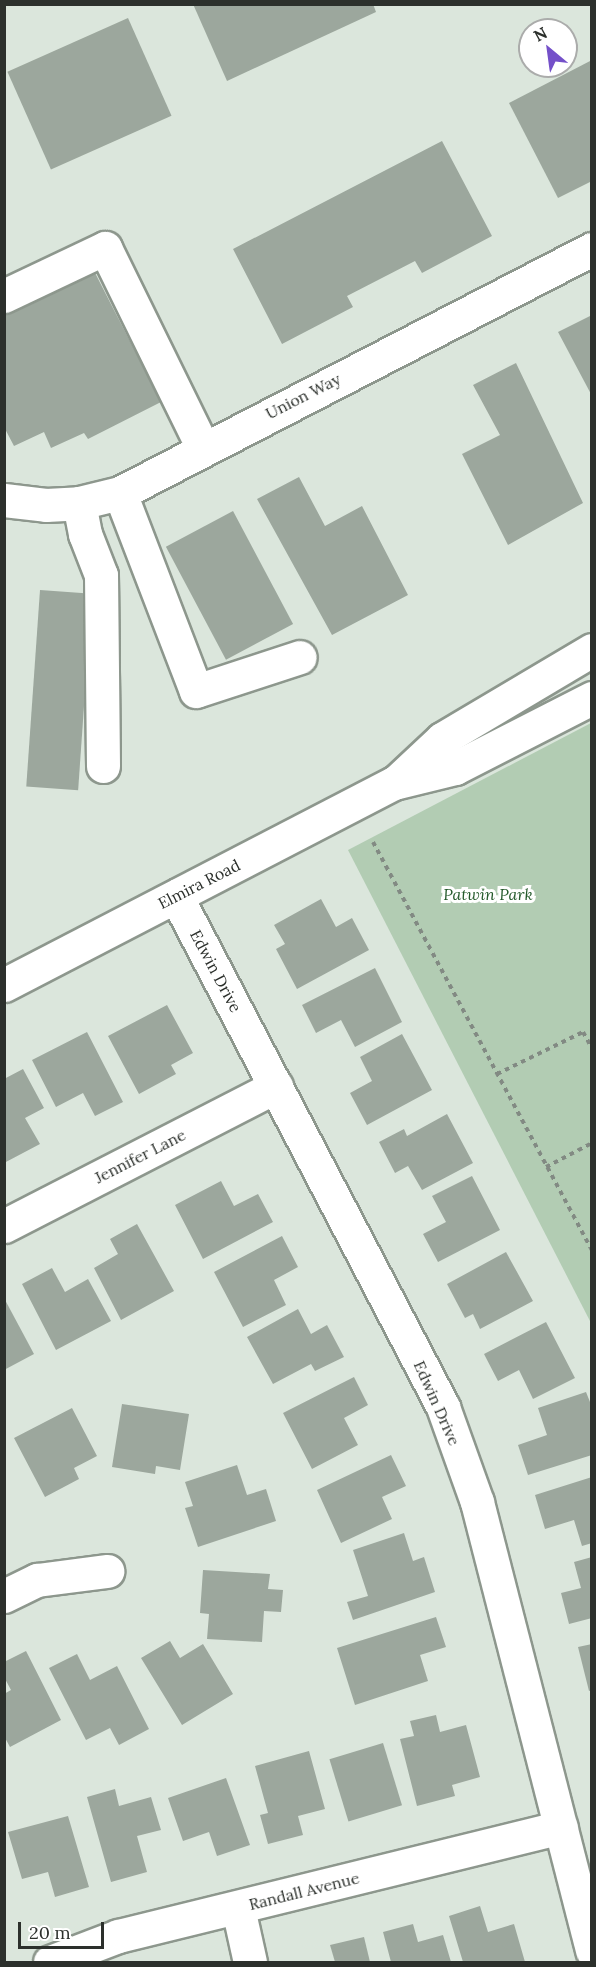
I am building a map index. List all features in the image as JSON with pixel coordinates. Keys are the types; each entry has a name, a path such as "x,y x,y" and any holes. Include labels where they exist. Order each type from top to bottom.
{"street":[{"path":"4,296 105,248 203,448"},
{"name":"Union Way","path":"4,500 46,505 79,503 120,492 591,249"},
{"path":"120,492 196,691 300,657"},
{"path":"79,503 85,534 101,575 103,766"},
{"name":"Elmira Road","path":"394,783 442,739 591,650"},
{"name":"Elmira Road","path":"4,985 394,783 455,768 591,698"},
{"name":"Edwin Drive","path":"176,896 443,1407 477,1502 591,1951"},
{"name":"Jennifer Lane","path":"4,1226 276,1086"},
{"path":"4,1596 37,1580 107,1571"},
{"name":"Randall Avenue","path":"50,1962 118,1936 561,1827"},
{"path":"238,1908 250,1962"}],"path":[{"path":"373,842 591,1251"},
{"path":"496,1074 583,1032 591,1048"},
{"path":"546,1167 591,1143"}],"green space":[{"name":"Patwin Park","path":"591,723 591,1323 348,850"}],"building":[{"path":"193,4 373,4 376,12 227,81"},
{"path":"128,18 172,116 51,169 7,72"},
{"path":"592,60 592,181 558,198 509,103 557,78 578,78 578,67"},
{"path":"442,141 492,236 422,273 415,261 347,296 353,307 282,344 233,249"},
{"path":"92,267 161,402 88,439 84,433 51,448 44,432 14,446 4,427 4,310"},
{"path":"592,315 592,396 558,332"},
{"path":"516,363 583,503 508,545 462,454 500,435 473,385"},
{"path":"299,477 325,526 362,506 408,595 332,635 257,499"},
{"path":"233,511 293,624 226,660 166,547"},
{"path":"40,590 92,594 78,790 26,787"},
{"path":"321,899 336,927 352,918 369,950 297,989 276,949 285,944 274,925"},
{"path":"375,968 402,1022 355,1047 341,1020 316,1033 302,1005"},
{"path":"167,1005 193,1053 171,1065 176,1074 139,1094 108,1036"},
{"path":"87,1032 123,1102 95,1116 83,1093 56,1107 32,1060"},
{"path":"402,1034 432,1090 367,1125 350,1093 372,1081 360,1057"},
{"path":"23,1069 44,1108 25,1118 40,1144 4,1163 4,1079"},
{"path":"447,1114 473,1163 422,1190 408,1166 395,1173 379,1142 404,1129 407,1136"},
{"path":"472,1176 500,1230 438,1262 423,1234 446,1222 432,1196"},
{"path":"221,1181 234,1206 258,1194 273,1222 203,1259 175,1205"},
{"path":"137,1224 174,1291 121,1320 94,1268 118,1254 110,1239"},
{"path":"282,1236 298,1267 274,1280 286,1305 243,1327 214,1272"},
{"path":"506,1252 533,1301 480,1329 473,1314 465,1318 447,1284"},
{"path":"52,1268 65,1292 88,1279 111,1321 56,1350 22,1284"},
{"path":"4,1298 34,1354 4,1370"},
{"path":"298,1309 311,1334 327,1325 344,1357 315,1371 311,1364 273,1384 247,1337"},
{"path":"546,1322 575,1378 533,1399 519,1370 498,1381 484,1354"},
{"path":"354,1377 368,1405 344,1418 358,1445 312,1469 283,1413"},
{"path":"586,1392 592,1407 592,1455 528,1475 518,1445 547,1435 538,1408"},
{"path":"122,1404 189,1414 180,1470 156,1466 155,1474 112,1467"},
{"path":"72,1408 97,1456 74,1468 79,1479 45,1497 14,1438"},
{"path":"391,1455 406,1486 382,1497 392,1519 341,1543 317,1490"},
{"path":"237,1465 247,1495 266,1489 276,1521 198,1547 185,1508 193,1506 185,1482"},
{"path":"592,1477 592,1543 582,1546 574,1520 545,1529 535,1495"},
{"path":"404,1533 413,1561 424,1557 435,1592 353,1620 347,1602 368,1596 353,1550"},
{"path":"592,1557 592,1618 569,1624 561,1593 581,1588 574,1562"},
{"path":"203,1570 270,1574 268,1589 283,1590 281,1612 264,1611 262,1642 207,1639 209,1614 200,1613"},
{"path":"436,1617 446,1647 420,1655 428,1681 355,1705 337,1648"},
{"path":"170,1641 180,1658 203,1644 233,1694 182,1725 141,1658"},
{"path":"592,1644 592,1690 589,1691 578,1647"},
{"path":"26,1651 61,1720 10,1747 4,1736 4,1694 11,1690 4,1677 4,1662"},
{"path":"77,1654 90,1680 117,1666 149,1729 119,1745 110,1728 86,1740 49,1668"},
{"path":"436,1715 440,1732 466,1725 480,1777 452,1785 455,1796 417,1806 400,1739 414,1736 410,1721"},
{"path":"383,1743 402,1805 348,1822 329,1759"},
{"path":"309,1751 325,1809 298,1816 303,1835 268,1844 260,1815 268,1813 255,1766"},
{"path":"226,1778 250,1845 217,1856 209,1832 183,1841 168,1798"},
{"path":"115,1789 119,1806 151,1797 161,1830 137,1836 147,1872 111,1882 87,1797"},
{"path":"68,1816 89,1887 55,1897 48,1872 22,1879 8,1832"},
{"path":"480,1906 488,1932 514,1924 525,1962 463,1962 449,1916"},
{"path":"413,1924 418,1942 443,1935 451,1962 391,1962 383,1932"},
{"path":"364,1937 370,1962 335,1962 330,1945"}]}
